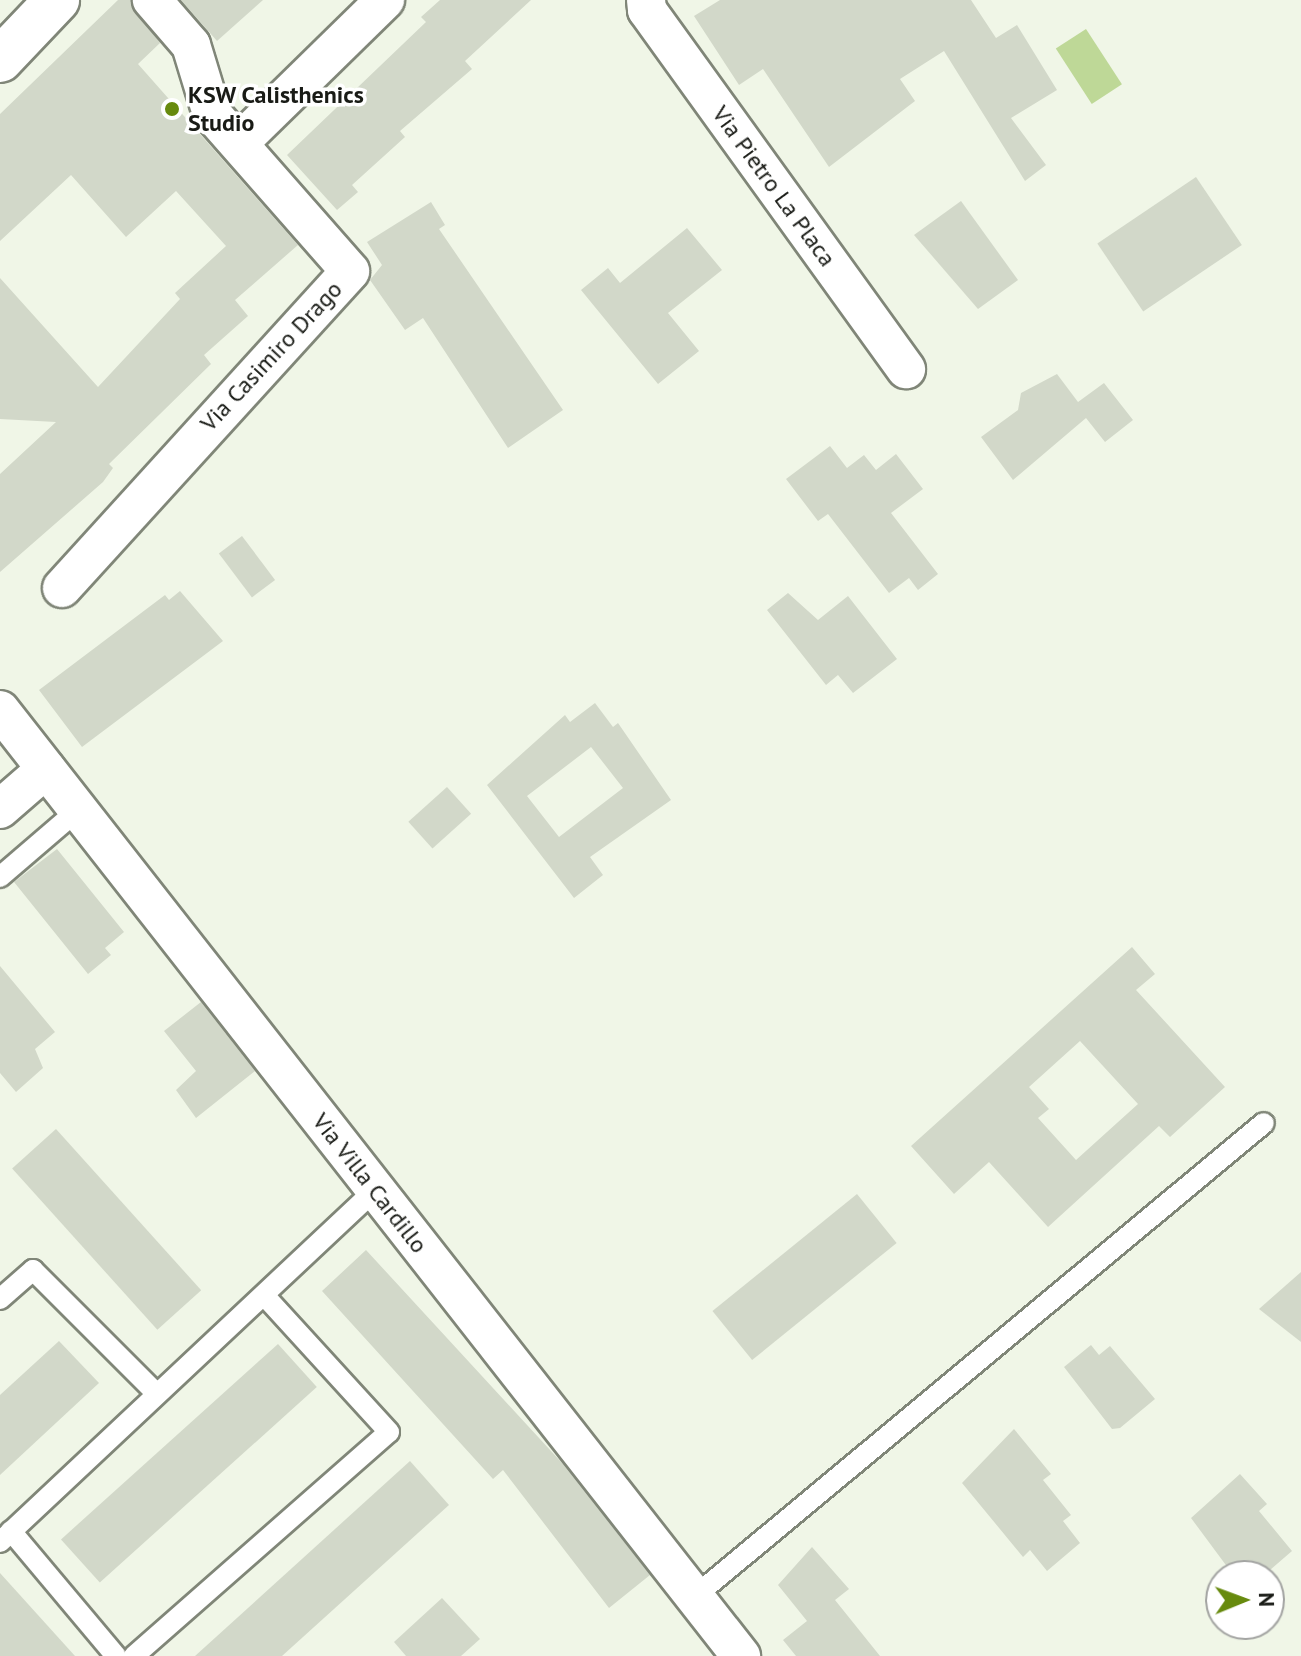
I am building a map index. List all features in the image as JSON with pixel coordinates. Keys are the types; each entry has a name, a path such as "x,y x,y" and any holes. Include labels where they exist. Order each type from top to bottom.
{"street":[{"path":"0,60 57,0"},
{"name":"Via Casimiro Drago","path":"62,588 350,271 240,142 212,114 191,45 152,0"},
{"path":"240,142 385,0"},
{"name":"Via Pietro La Placa","path":"646,0 647,10 906,369"},
{"name":"Via Villa Cardillo","path":"0,710 741,1656"},
{"path":"0,809 46,769"}],"lane":[{"path":"0,877 78,810"},
{"path":"694,1597 1264,1123"},
{"path":"116,1656 5,1536 376,1189"},
{"path":"0,1299 33,1270 157,1394"},
{"path":"134,1656 389,1432 264,1295"}],"shaded area":[{"path":"1086,29 1122,84 1092,104 1056,49"}],"building":[{"path":"118,0 131,0 160,43 138,64 298,245 235,300 248,316 204,355 211,364 109,464 113,468 103,482 0,572 0,474 56,422 0,419 0,278 98,387 180,299 175,293 226,246 176,191 126,237 71,175 0,241 0,114"},
{"path":"181,0 263,0 217,41"},
{"path":"440,0 531,0 465,61 472,69 400,131 405,137 352,185 358,192 337,210 287,155 426,22 421,17"},
{"path":"720,0 971,0 996,38 1017,25 1057,90 1011,118 1046,165 1025,181 944,51 900,79 915,101 829,167 763,69 739,85 694,16"},
{"path":"1196,177 1242,245 1143,312 1097,244"},
{"path":"961,201 1018,280 978,309 914,235"},
{"path":"431,202 445,225 439,229 563,410 508,448 423,318 405,330 370,280 382,265 367,242"},
{"path":"687,228 722,270 668,313 699,351 658,384 581,290 608,268 620,283"},
{"path":"1057,374 1078,402 1104,383 1133,420 1105,442 1086,418 1013,480 981,437 1018,410 1021,393"},
{"path":"830,446 847,468 864,455 876,470 896,454 923,489 891,513 938,574 918,590 909,578 889,593 828,514 818,521 786,479"},
{"path":"242,536 275,580 252,597 219,553"},
{"path":"180,591 223,641 82,747 39,690 165,595 169,600"},
{"path":"788,593 818,620 848,596 897,659 853,693 838,675 826,685 767,610"},
{"path":"595,703 613,727 618,723 671,800 590,857 603,875 574,898 487,785 565,715 570,722","holes":["591,747 623,788 559,837 527,796"]},
{"path":"447,787 471,814 432,849 408,822"},
{"path":"57,849 124,932 105,948 111,955 88,974 14,882"},
{"path":"1132,947 1155,974 1136,990 1225,1087 1170,1137 1159,1126 1048,1227 989,1162 954,1194 911,1146","holes":["1080,1041 1138,1104 1076,1160 1038,1118 1049,1109 1029,1087"]},
{"path":"0,966 55,1032 35,1049 43,1068 16,1092 0,1073"},
{"path":"201,1002 255,1071 196,1118 176,1090 196,1071 164,1031"},
{"path":"56,1129 201,1290 157,1330 12,1168"},
{"path":"857,1194 897,1243 752,1360 712,1311"},
{"path":"366,1250 562,1463 650,1575 609,1608 503,1470 493,1479 322,1291"},
{"path":"1301,1272 1301,1342 1259,1309"},
{"path":"59,1341 99,1383 0,1475 0,1395"},
{"path":"278,1344 317,1387 100,1582 61,1539"},
{"path":"1091,1345 1099,1355 1110,1346 1155,1399 1120,1428 1112,1429 1064,1367"},
{"path":"1014,1429 1051,1474 1043,1480 1071,1515 1063,1521 1080,1543 1047,1571 1030,1550 1023,1557 962,1483"},
{"path":"410,1461 449,1505 282,1656 195,1656"},
{"path":"1240,1474 1267,1504 1259,1511 1292,1551 1282,1560 1222,1560 1191,1518"},
{"path":"812,1547 849,1589 835,1600 880,1656 796,1656 783,1640 807,1621 778,1585"},
{"path":"0,1573 75,1656 0,1656"},
{"path":"442,1598 480,1639 461,1656 406,1656 394,1642"}],"place":[{"name":"KSW Calisthenics Studio","path":"172,109"}]}
